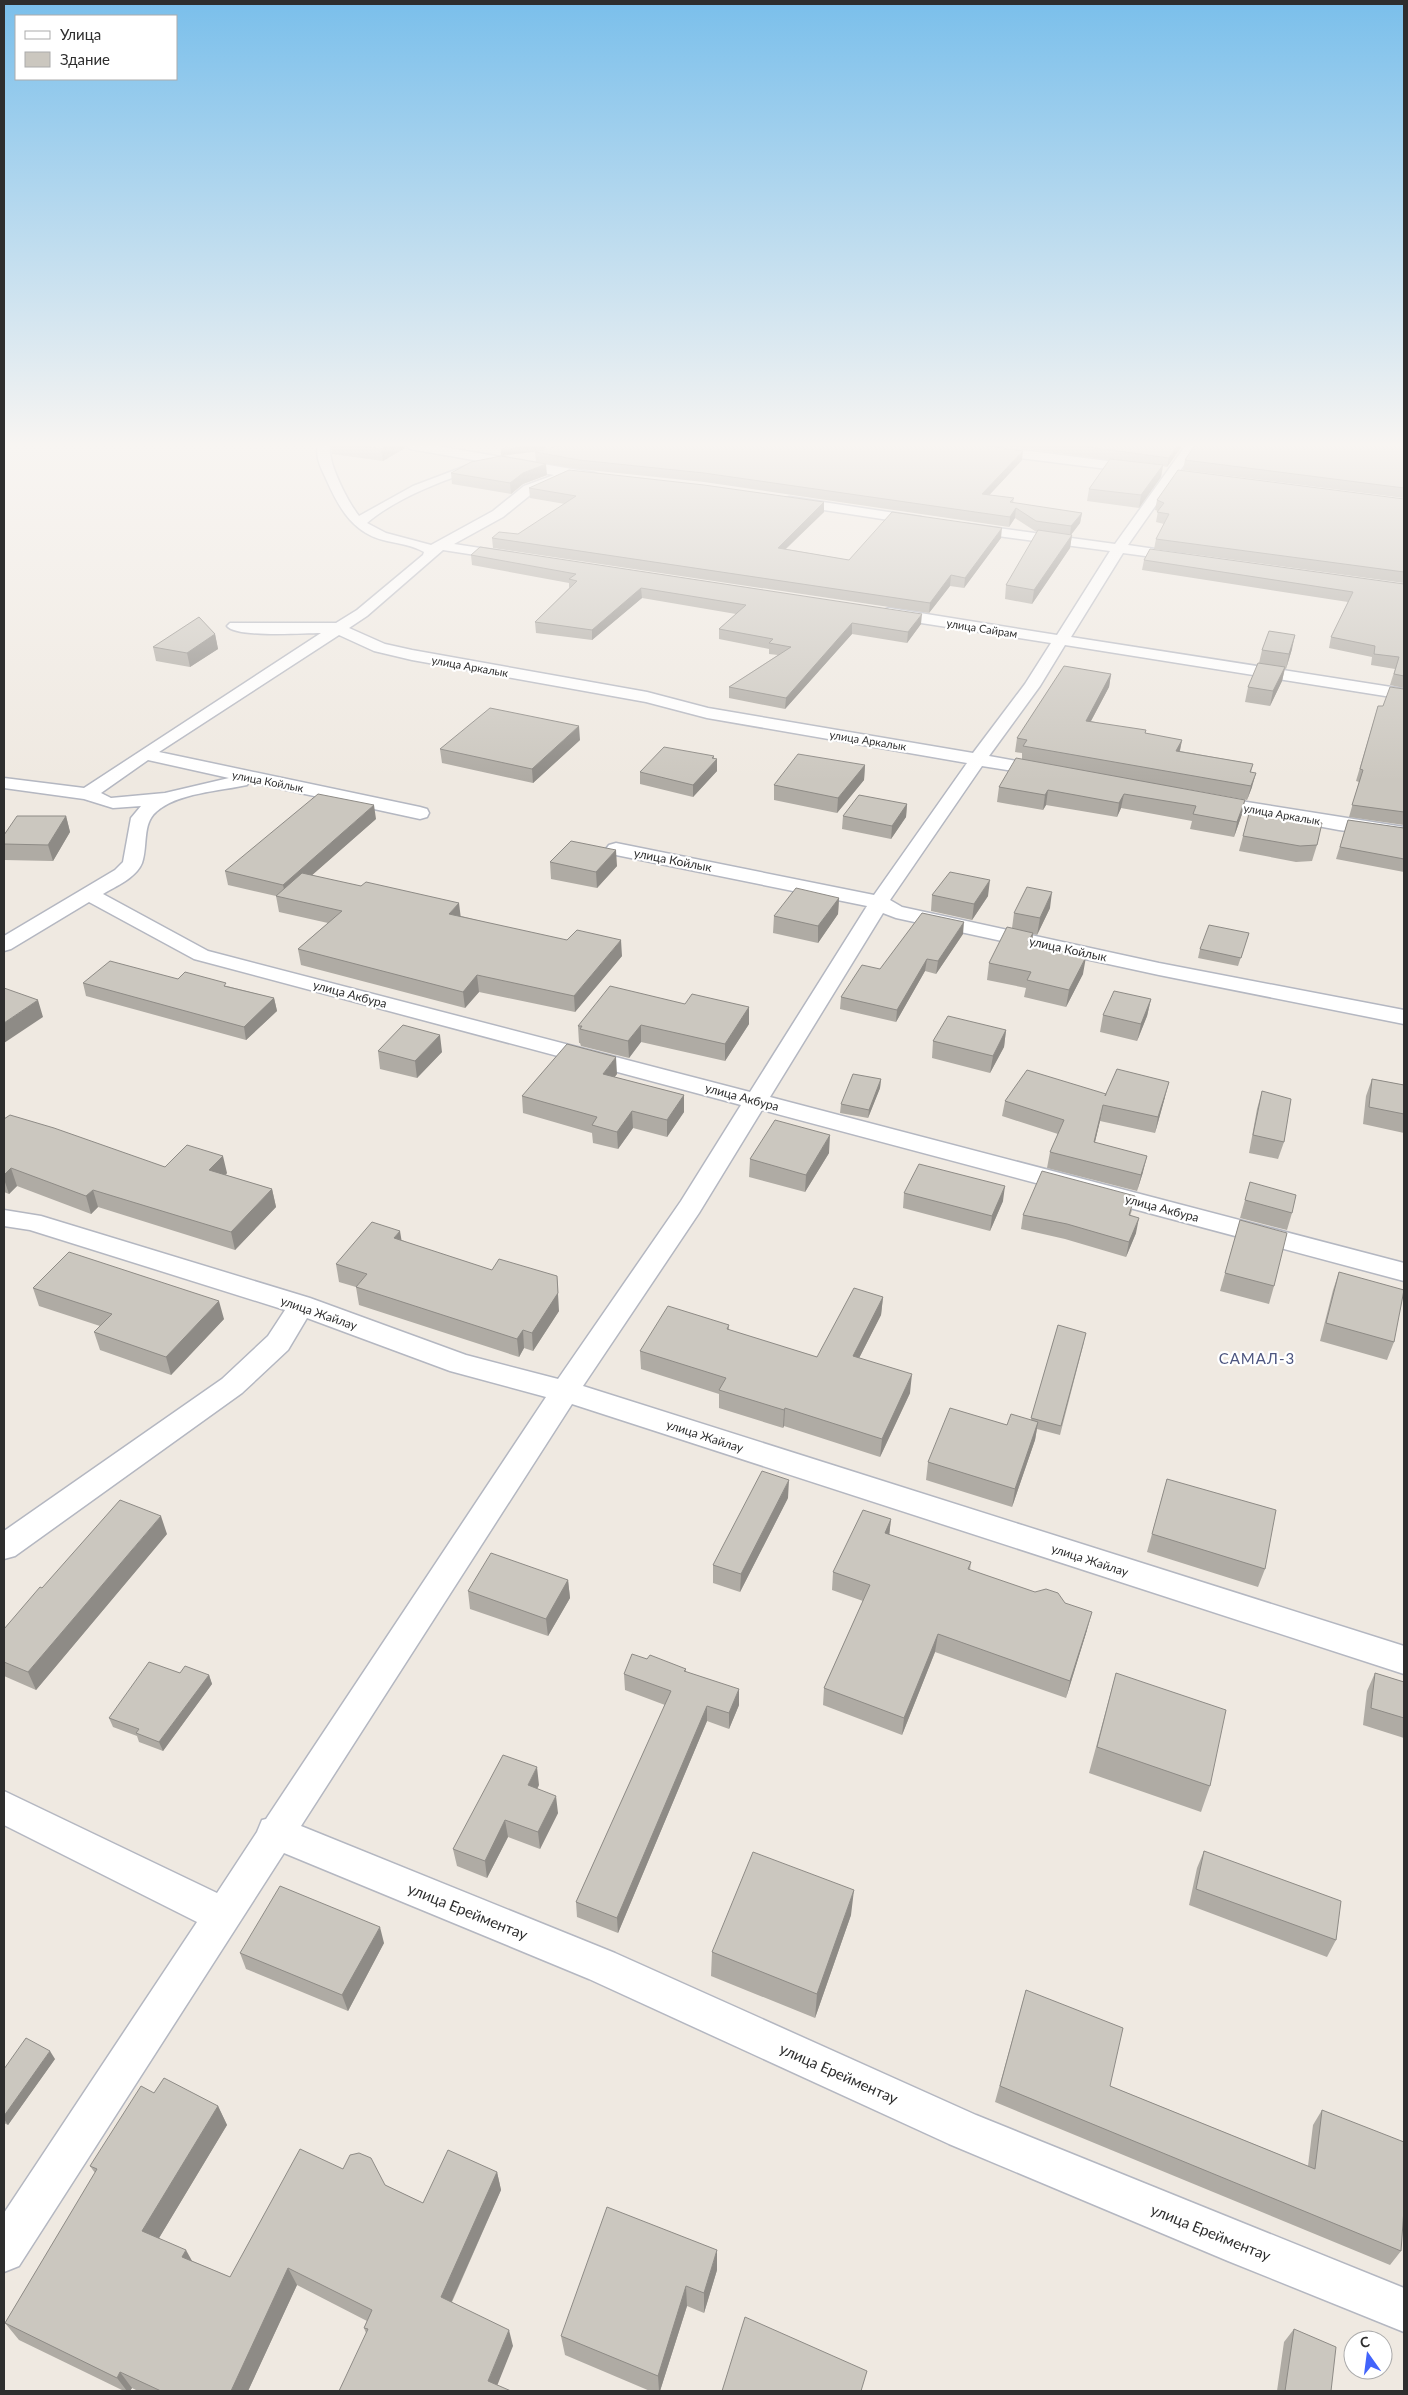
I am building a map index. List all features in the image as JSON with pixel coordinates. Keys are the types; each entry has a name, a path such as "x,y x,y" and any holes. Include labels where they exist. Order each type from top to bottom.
{"street":[{"path":"87,794 145,754 362,613 427,557"},
{"path":"511,557 521,558"},
{"path":"4,2251 275,1832 565,1391 690,1207 757,1102 879,902 978,759 1032,686 1113,557"},
{"path":"1184,557 1193,558"},
{"name":"улица Сайрам","path":"872,611 1404,694"},
{"path":"235,626 337,628"},
{"name":"улица Аркалык","path":"337,628 380,648 412,655 647,697 715,714 1064,774"},
{"name":"улица Койлык","path":"145,754 420,813"},
{"path":"113,803 165,798 219,784 263,778"},
{"path":"4,783 87,794 130,810 140,818"},
{"name":"улица Аркалык","path":"1188,797 1339,824 1404,833"},
{"path":"4,945 116,879 132,863 140,818 150,807 165,798"},
{"name":"улица Койлык","path":"616,849 879,902 896,912 1159,969 1404,1017"},
{"name":"улица Акбура","path":"91,895 201,955 1404,1272"},
{"name":"улица Жайлау","path":"4,1218 32,1222 301,1305 460,1364 565,1391 1404,1660"},
{"path":"4,1548 232,1386 278,1343 301,1305"},
{"path":"4,1807 222,1915"},
{"name":"улица Ерейментау","path":"275,1832 602,1966 963,2130 1228,2240 1404,2310"}],"building":[{"path":"481,557 544,557 922,614 908,632 852,623 786,698 729,687 791,647 769,643 773,639 719,629 746,605 641,588 592,630 535,622 577,581 569,579 576,574"},
{"path":"618,557 830,557 849,560 852,557 981,557 965,578 951,575 930,603"},
{"path":"1022,557 1057,557 1034,590 1006,585"},
{"path":"1146,557 1206,557 1404,584 1404,676 1394,674 1399,657 1374,654 1375,646 1331,637 1353,592 1144,560"},
{"path":"1290,557 1404,557 1404,572"},
{"path":"199,617 215,634 187,653 153,647"},
{"path":"1269,631 1295,635 1289,654 1262,650"},
{"path":"1258,663 1285,667 1273,691 1248,687"},
{"path":"1064,666 1111,674 1086,721 1146,730 1145,733 1182,740 1176,751 1253,764 1250,772 1256,773 1251,786 1023,746 1027,740 1017,738"},
{"path":"1390,687 1404,689 1404,812 1352,805 1363,770 1360,769 1378,706 1383,706"},
{"path":"490,708 579,726 532,769 440,749"},
{"path":"664,747 714,756 712,758 717,759 693,785 640,772"},
{"path":"798,754 865,765 838,798 774,785"},
{"path":"1016,758 1245,800 1237,822 1193,814 1196,806 1124,794 1119,803 1048,790 1045,795 999,787"},
{"path":"318,794 374,805 283,885 225,871"},
{"path":"859,795 907,804 892,826 843,816"},
{"path":"1250,810 1322,823 1317,845 1300,846 1243,836"},
{"path":"17,816 66,816 48,845 4,844 4,835"},
{"path":"1348,820 1404,828 1404,859 1340,847"},
{"path":"571,841 616,850 596,872 550,862"},
{"path":"950,872 990,880 974,904 932,895"},
{"path":"302,873 361,886 366,882 459,903 449,914 567,940 577,930 621,940 574,996 477,975 463,992 298,949 342,911 276,896"},
{"path":"1027,887 1052,892 1040,918 1014,913"},
{"path":"796,888 839,898 818,926 774,916"},
{"path":"922,913 964,922 938,961 927,959 897,1010 841,997 862,965 880,969"},
{"path":"1209,925 1249,933 1241,958 1200,949"},
{"path":"1007,927 1033,933 1028,942 1039,944 1038,946 1086,957 1069,990 1027,980 1031,972 989,963"},
{"path":"110,961 178,979 185,972 226,983 224,986 274,998 244,1027 83,983"},
{"path":"610,986 685,1004 692,994 749,1007 725,1044 641,1025 628,1041 580,1029 582,1026 578,1026"},
{"path":"4,988 38,1000 4,1023"},
{"path":"1114,991 1151,999 1141,1024 1103,1015"},
{"path":"948,1016 1006,1030 993,1056 933,1041"},
{"path":"403,1025 440,1035 415,1061 378,1051"},
{"path":"567,1044 616,1057 603,1074 684,1095 667,1120 632,1111 617,1132 592,1125 597,1117 522,1096"},
{"path":"1117,1069 1169,1082 1158,1117 1103,1105 1094,1142 1147,1156 1141,1175 1050,1152 1064,1120 1005,1101 1027,1070 1106,1094"},
{"path":"853,1074 881,1079 869,1110 841,1104"},
{"path":"1372,1079 1404,1085 1404,1114 1369,1107"},
{"path":"1262,1091 1291,1099 1284,1142 1253,1135"},
{"path":"10,1115 54,1128 165,1167 187,1145 223,1156 209,1170 272,1189 231,1232 93,1190 86,1196 11,1168 4,1175 4,1119"},
{"path":"775,1120 830,1135 806,1175 750,1159"},
{"path":"919,1164 1005,1186 992,1216 904,1193"},
{"path":"1042,1171 1135,1196 1129,1215 1139,1218 1129,1242 1067,1224 1023,1215"},
{"path":"1250,1182 1296,1195 1292,1213 1245,1200"},
{"path":"1240,1220 1287,1233 1274,1286 1225,1273"},
{"path":"372,1222 400,1231 394,1238 492,1270 499,1259 557,1276 558,1293 532,1333 523,1330 517,1339 356,1287 367,1274 336,1264"},
{"path":"69,1252 219,1301 166,1357 94,1332 112,1314 33,1288"},
{"path":"1339,1272 1404,1290 1394,1342 1326,1323"},
{"path":"854,1288 883,1297 853,1356 912,1374 882,1439 785,1408 784,1410 719,1390 726,1378 640,1351 668,1306 729,1325 727,1329 817,1357"},
{"path":"1058,1325 1086,1333 1061,1426 1031,1418"},
{"path":"950,1408 1007,1425 1011,1414 1038,1422 1015,1489 928,1462"},
{"path":"762,1471 789,1480 741,1574 713,1565"},
{"path":"1167,1479 1276,1510 1265,1569 1152,1534"},
{"path":"120,1500 161,1516 28,1672 4,1662 4,1629"},
{"path":"863,1510 891,1519 885,1533 971,1562 968,1569 1035,1592 1046,1589 1058,1593 1065,1603 1092,1612 1070,1681 938,1634 904,1718 824,1688 870,1585 833,1572"},
{"path":"491,1553 568,1580 546,1619 468,1591"},
{"path":"632,1654 647,1659 650,1655 686,1669 684,1671 739,1689 729,1713 707,1706 617,1918 576,1902 671,1691 624,1674"},
{"path":"149,1662 180,1673 185,1666 209,1675 159,1742 136,1733 139,1729 109,1718"},
{"path":"1116,1673 1226,1710 1210,1786 1097,1747"},
{"path":"1375,1673 1404,1682 1404,1718 1371,1708"},
{"path":"503,1755 537,1767 528,1785 556,1796 538,1832 505,1820 485,1861 453,1849"},
{"path":"1204,1851 1341,1901 1336,1940 1196,1889"},
{"path":"753,1852 854,1890 817,1994 712,1952"},
{"path":"280,1886 380,1927 342,1995 240,1953"},
{"path":"1026,1990 1123,2028 1110,2086 1315,2169 1322,2110 1404,2142 1404,2209 1401,2251 1000,2086"},
{"path":"26,2038 50,2051 4,2116 4,2069"},
{"path":"164,2078 218,2106 142,2231 186,2250 182,2257 230,2277 300,2149 343,2169 350,2155 359,2153 371,2158 385,2185 423,2203 448,2150 497,2172 441,2297 509,2330 488,2381 511,2391 339,2391 368,2329 364,2328 372,2310 288,2268 231,2391 161,2391 120,2372 117,2378 5,2323 97,2169 90,2166 141,2086 154,2093"},
{"path":"607,2207 717,2250 704,2293 686,2286 658,2376 561,2336"},
{"path":"745,2317 867,2371 861,2391 722,2391"},
{"path":"1294,2329 1336,2347 1331,2391 1285,2391"}],"district":[{"name":"САМАЛ-3","path":"1257,1358"}]}
